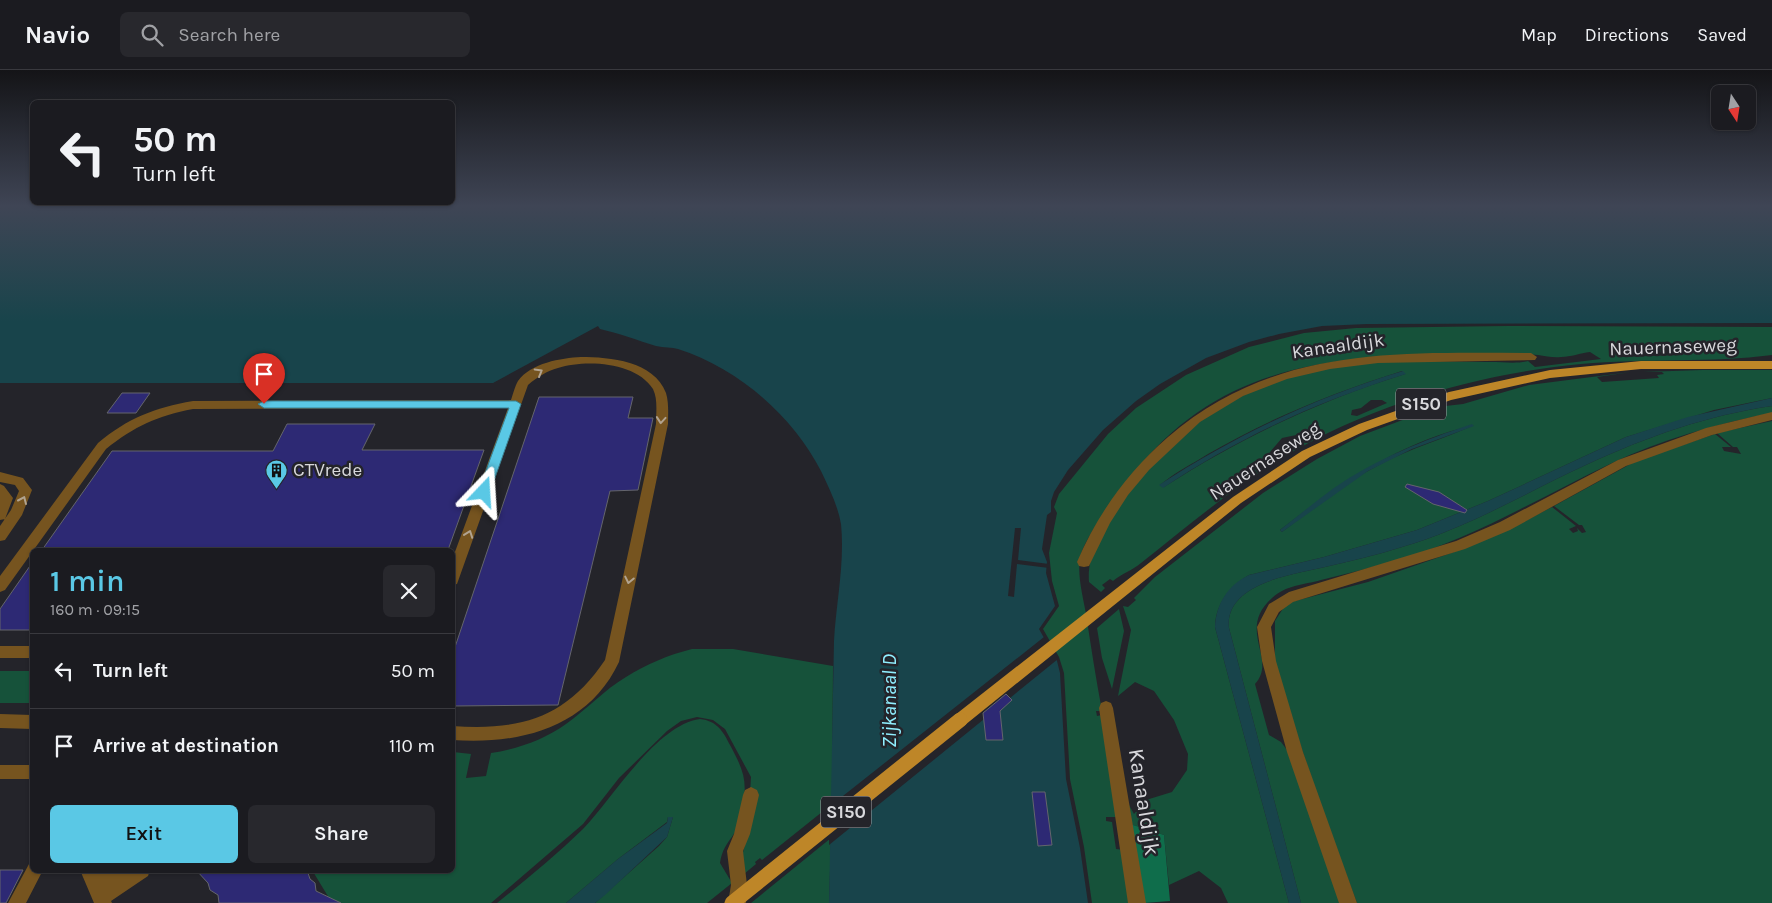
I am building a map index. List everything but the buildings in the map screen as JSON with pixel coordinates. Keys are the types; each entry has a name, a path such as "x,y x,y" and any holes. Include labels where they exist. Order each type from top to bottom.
{"main road":[{"name":"Nauernaseweg","path":"732,903 1237,500 1306,454 1363,427 1421,404 1480,388 1550,374 1641,365 1772,365"}],"street":[{"name":"Kanaaldijk","path":"1084,562 1104,524 1142,469 1164,446 1201,415 1243,390 1272,378 1311,367 1348,361 1381,358 1531,356"},
{"path":"455,572 523,383 538,372 566,361 598,361 629,367 652,380 660,393 662,424 612,662 605,674 585,697 572,708 538,726 501,735 482,736 455,733"},
{"path":"0,586 102,446 128,426 152,414 193,405 516,404"},
{"path":"1348,903 1295,752 1269,660 1264,627 1274,608 1289,598 1419,559 1469,541 1505,526 1632,459 1710,431 1772,416"},
{"path":"0,477 19,481 26,490 17,512 0,536"},
{"path":"0,489 7,498 0,514"},
{"path":"0,652 30,652"},
{"name":"Kanaaldijk","path":"1106,708 1137,903"},
{"path":"0,722 30,722"},
{"path":"0,772 30,772"},
{"path":"737,903 738,885 734,851 742,834 751,794"},
{"path":"17,903 33,873"},
{"path":"96,884 115,873"},
{"path":"96,884 132,873"}],"green space":[{"path":"1507,326 1772,327 1772,355 1726,359 1605,362 1543,369 1467,383 1392,406 1356,420 1321,437 1268,467 1213,506 1138,565 1113,581 1110,579 1102,585 1105,588 1101,592 1089,582 1092,556 1103,530 1135,485 1160,455 1189,430 1220,408 1254,390 1289,377 1326,367 1364,361 1403,360 1515,363 1528,361 1535,367 1601,359 1590,352 1558,357 1538,355 1448,355 1396,356 1346,360 1298,369 1252,383 1209,405 1168,436 1130,478 1103,515 1081,554 1079,568 1080,584 1102,711 1096,711 1097,716 1102,715 1118,817 1106,817 1106,821 1112,822 1116,849 1124,850 1132,903 1092,903 1084,847 1070,779 1064,673 1059,657 1043,629 1059,606 1052,581 1049,553 1057,513 1054,507 1059,494 1108,434 1136,408 1186,375 1249,347 1304,333 1356,328","holes":["1677,352 1680,355 1619,357 1616,353","1402,371 1405,374 1342,396 1281,422 1222,452 1164,487 1160,485 1208,454 1279,417","1371,400 1382,400 1387,403 1357,416 1351,415 1352,410 1361,408","1301,434 1307,435 1310,438 1278,458 1270,457 1270,452 1282,438"]},
{"path":"1772,370 1772,398 1714,410 1626,437 1488,501 1417,530 1324,557 1249,575 1230,590 1218,610 1215,627 1289,903 1228,903 1221,888 1199,871 1169,885 1164,835 1130,824 1125,798 1134,814 1146,800 1172,792 1187,770 1188,754 1174,720 1154,691 1135,682 1118,696 1131,630 1123,606 1128,607 1136,600 1134,598 1155,577 1263,493 1317,459 1360,436 1437,407 1463,404 1529,385 1631,372 1597,377 1602,382 1659,378 1657,375 1664,374 1662,372 1643,372","holes":["1474,425 1392,458 1368,471 1330,496 1282,532 1280,530 1348,481 1371,467 1421,442"]},
{"path":"1772,406 1772,413 1690,433 1630,455 1450,542 1394,561 1295,586 1283,590 1272,598 1262,610 1257,621 1262,665 1261,674 1255,684 1269,735 1281,742 1287,750 1342,903 1301,903 1229,628 1230,613 1238,600 1249,591 1264,583 1297,573 1383,553 1450,530 1588,464 1655,436 1701,421"},
{"path":"1772,421 1772,903 1357,903 1325,818 1293,723 1275,661 1275,621 1284,607 1291,602 1368,582 1454,552 1506,531 1552,507 1576,526 1569,529 1573,533 1578,531 1577,528 1582,533 1586,532 1582,525 1579,525 1554,506 1636,461 1715,434 1731,447 1722,447 1724,451 1741,454 1737,447 1733,447 1717,433"},
{"path":"1119,609 1124,631 1112,689 1102,658 1097,628"},
{"path":"692,649 733,649 833,666 832,804 762,860 760,858 744,874 741,861 748,831 751,777 725,729 713,720 697,717 681,721 667,731 619,778 583,824 491,903 327,903 329,898 314,873 455,873 455,752 471,754 466,778 486,776 491,753 511,749 549,735 626,677 658,660"},
{"path":"0,671 30,671 30,703 0,703"},
{"path":"700,719 715,724 722,731 739,762 744,776 745,792 739,823 724,849 720,863 732,883 707,903 595,903 667,837 673,817 668,817 667,822 618,859 566,903 497,903 583,829 636,765 667,734 684,724"},
{"path":"1130,824 1164,835 1170,901 1144,903"},
{"path":"831,838 829,903 751,903"}],"water":[{"name":"Zijkanaal D","path":"0,244 1772,244 1772,323 1367,324 1322,326 1249,342 1206,358 1160,384 1136,401 1103,430 1068,470 1054,492 1051,501 1051,512 1047,515 1042,549 1047,562 1046,573 1055,606 1039,629 1057,661 1060,673 1066,779 1080,848 1088,903 829,903 834,641 842,539 838,511 821,471 809,451 779,413 742,381 700,357 678,349 656,346 600,329 598,326 493,383 0,383"},
{"path":"1403,371 1406,374 1342,396 1280,422 1221,452 1163,488 1159,485 1217,450 1277,419 1339,393"},
{"path":"1772,398 1772,406 1701,421 1632,445 1450,530 1393,550 1297,573 1264,583 1249,591 1238,600 1230,613 1229,628 1301,903 1289,903 1215,627 1221,603 1229,590 1249,575 1324,557 1417,530 1488,501 1626,437 1688,417"},
{"path":"1472,424 1474,426 1412,449 1368,471 1282,532 1280,530 1334,488 1383,459"},
{"path":"668,817 673,817 667,837 605,895 595,903 566,903 618,859 667,823"}],"pier":[{"path":"1015,528 1021,528 1018,560 1049,564 1049,568 1017,564 1014,597 1008,596"},
{"path":"1044,637 1058,659 829,845 829,807"}],"place":[{"name":"CTVrede","path":"277,489"}],"route":[{"path":"264,404 516,404 484,492"}]}
